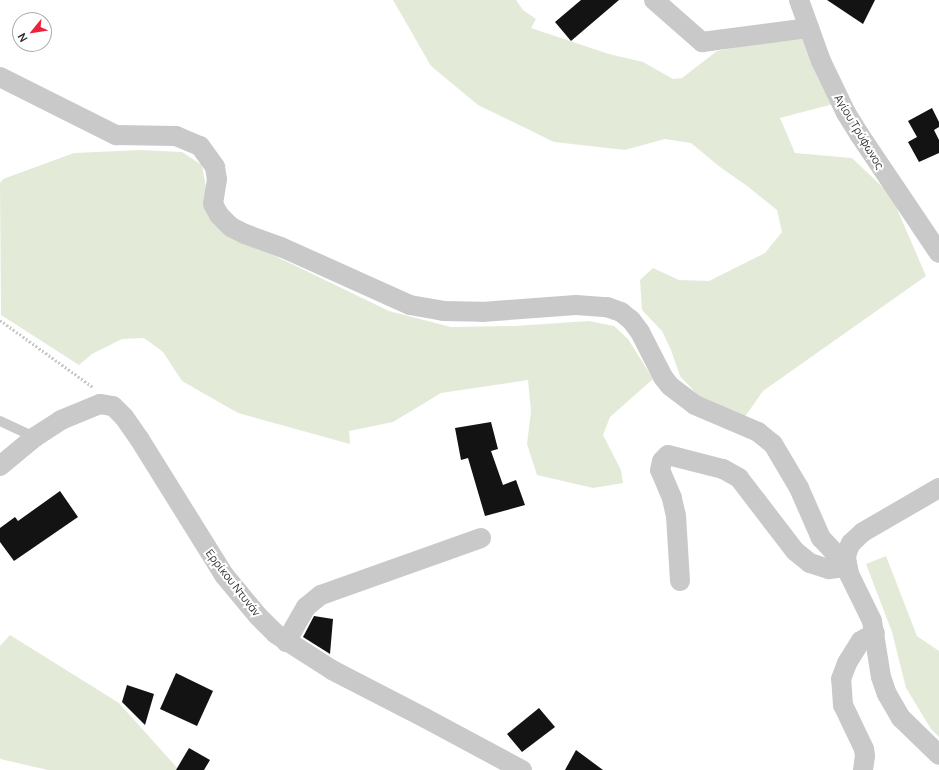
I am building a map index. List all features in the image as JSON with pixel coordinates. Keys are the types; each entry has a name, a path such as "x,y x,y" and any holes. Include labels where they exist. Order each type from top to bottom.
{"street":[{"path":"654,0 702,42 809,28"},
{"name":"Αγίου Τρύφωνος","path":"799,0 835,91 858,134 939,253"},
{"path":"0,77 116,135 176,136 200,146 215,167 217,178 214,204 219,215 231,226 410,305 444,311 482,312 576,305 611,308 621,312 631,320 640,332 663,377 675,391 695,405 758,432 773,444 799,488 821,538 832,551 847,564"},
{"path":"0,466 35,437 61,420 87,408 105,404"},
{"name":"Ερρίκου Ντυνάν","path":"105,404 113,406 117,409 131,426 224,575 258,616 286,642 332,670 445,728 522,770"},
{"path":"680,581 676,516 672,498 660,470 662,461 668,455 723,470 740,478 795,550 810,563 829,569 847,564"},
{"path":"939,488 859,535 849,547 847,564 853,582 868,609 875,633 881,677 894,707 909,727 939,755"},
{"path":"286,642 306,607 321,595 481,538"},
{"path":"863,770 864,749 843,705 841,679 847,663 861,641 875,633"}],"lane":[{"path":"0,421 35,437"}],"path":[{"path":"0,320 93,386 105,404"}],"green space":[{"path":"393,0 516,0 523,10 536,19 531,28 609,54 643,62 673,79 682,78 717,51 806,35 833,104 780,118 795,153 852,158 891,195 926,276 763,391 744,418 705,403 680,376 671,350 662,331 642,310 640,280 653,268 679,280 709,281 765,253 782,232 777,210 691,143 665,139 625,150 554,142 478,105 431,66"},
{"path":"140,150 182,152 202,165 207,194 269,253 389,311 451,327 514,326 589,321 614,326 628,339 653,379 610,417 603,435 621,470 623,483 593,488 537,475 527,444 531,411 528,380 441,393 393,422 349,431 350,444 238,413 182,381 163,352 144,338 122,339 92,354 79,365 1,315 0,183 3,179 74,153"},
{"path":"886,556 917,636 939,651 939,737 931,729 906,688 892,632 866,564"},
{"path":"10,635 119,703 179,770 48,770 0,759 0,646"}],"building":[{"path":"581,0 619,0 571,41 555,22"},
{"path":"827,0 875,0 863,24"},
{"path":"932,108 939,122 939,127 934,130 939,140 939,153 919,162 908,142 917,137 908,121"},
{"path":"491,422 498,449 491,451 503,485 516,480 525,505 485,516 468,458 461,460 455,428"},
{"path":"60,491 78,517 14,561 0,542 0,528 15,517 18,521"},
{"path":"314,616 333,619 330,654 303,637"},
{"path":"176,673 213,691 197,726 160,709"},
{"path":"127,685 154,694 145,725 122,702"},
{"path":"539,708 555,727 522,752 507,734"},
{"path":"189,748 210,760 204,770 176,770"},
{"path":"576,750 603,770 565,770"}]}
